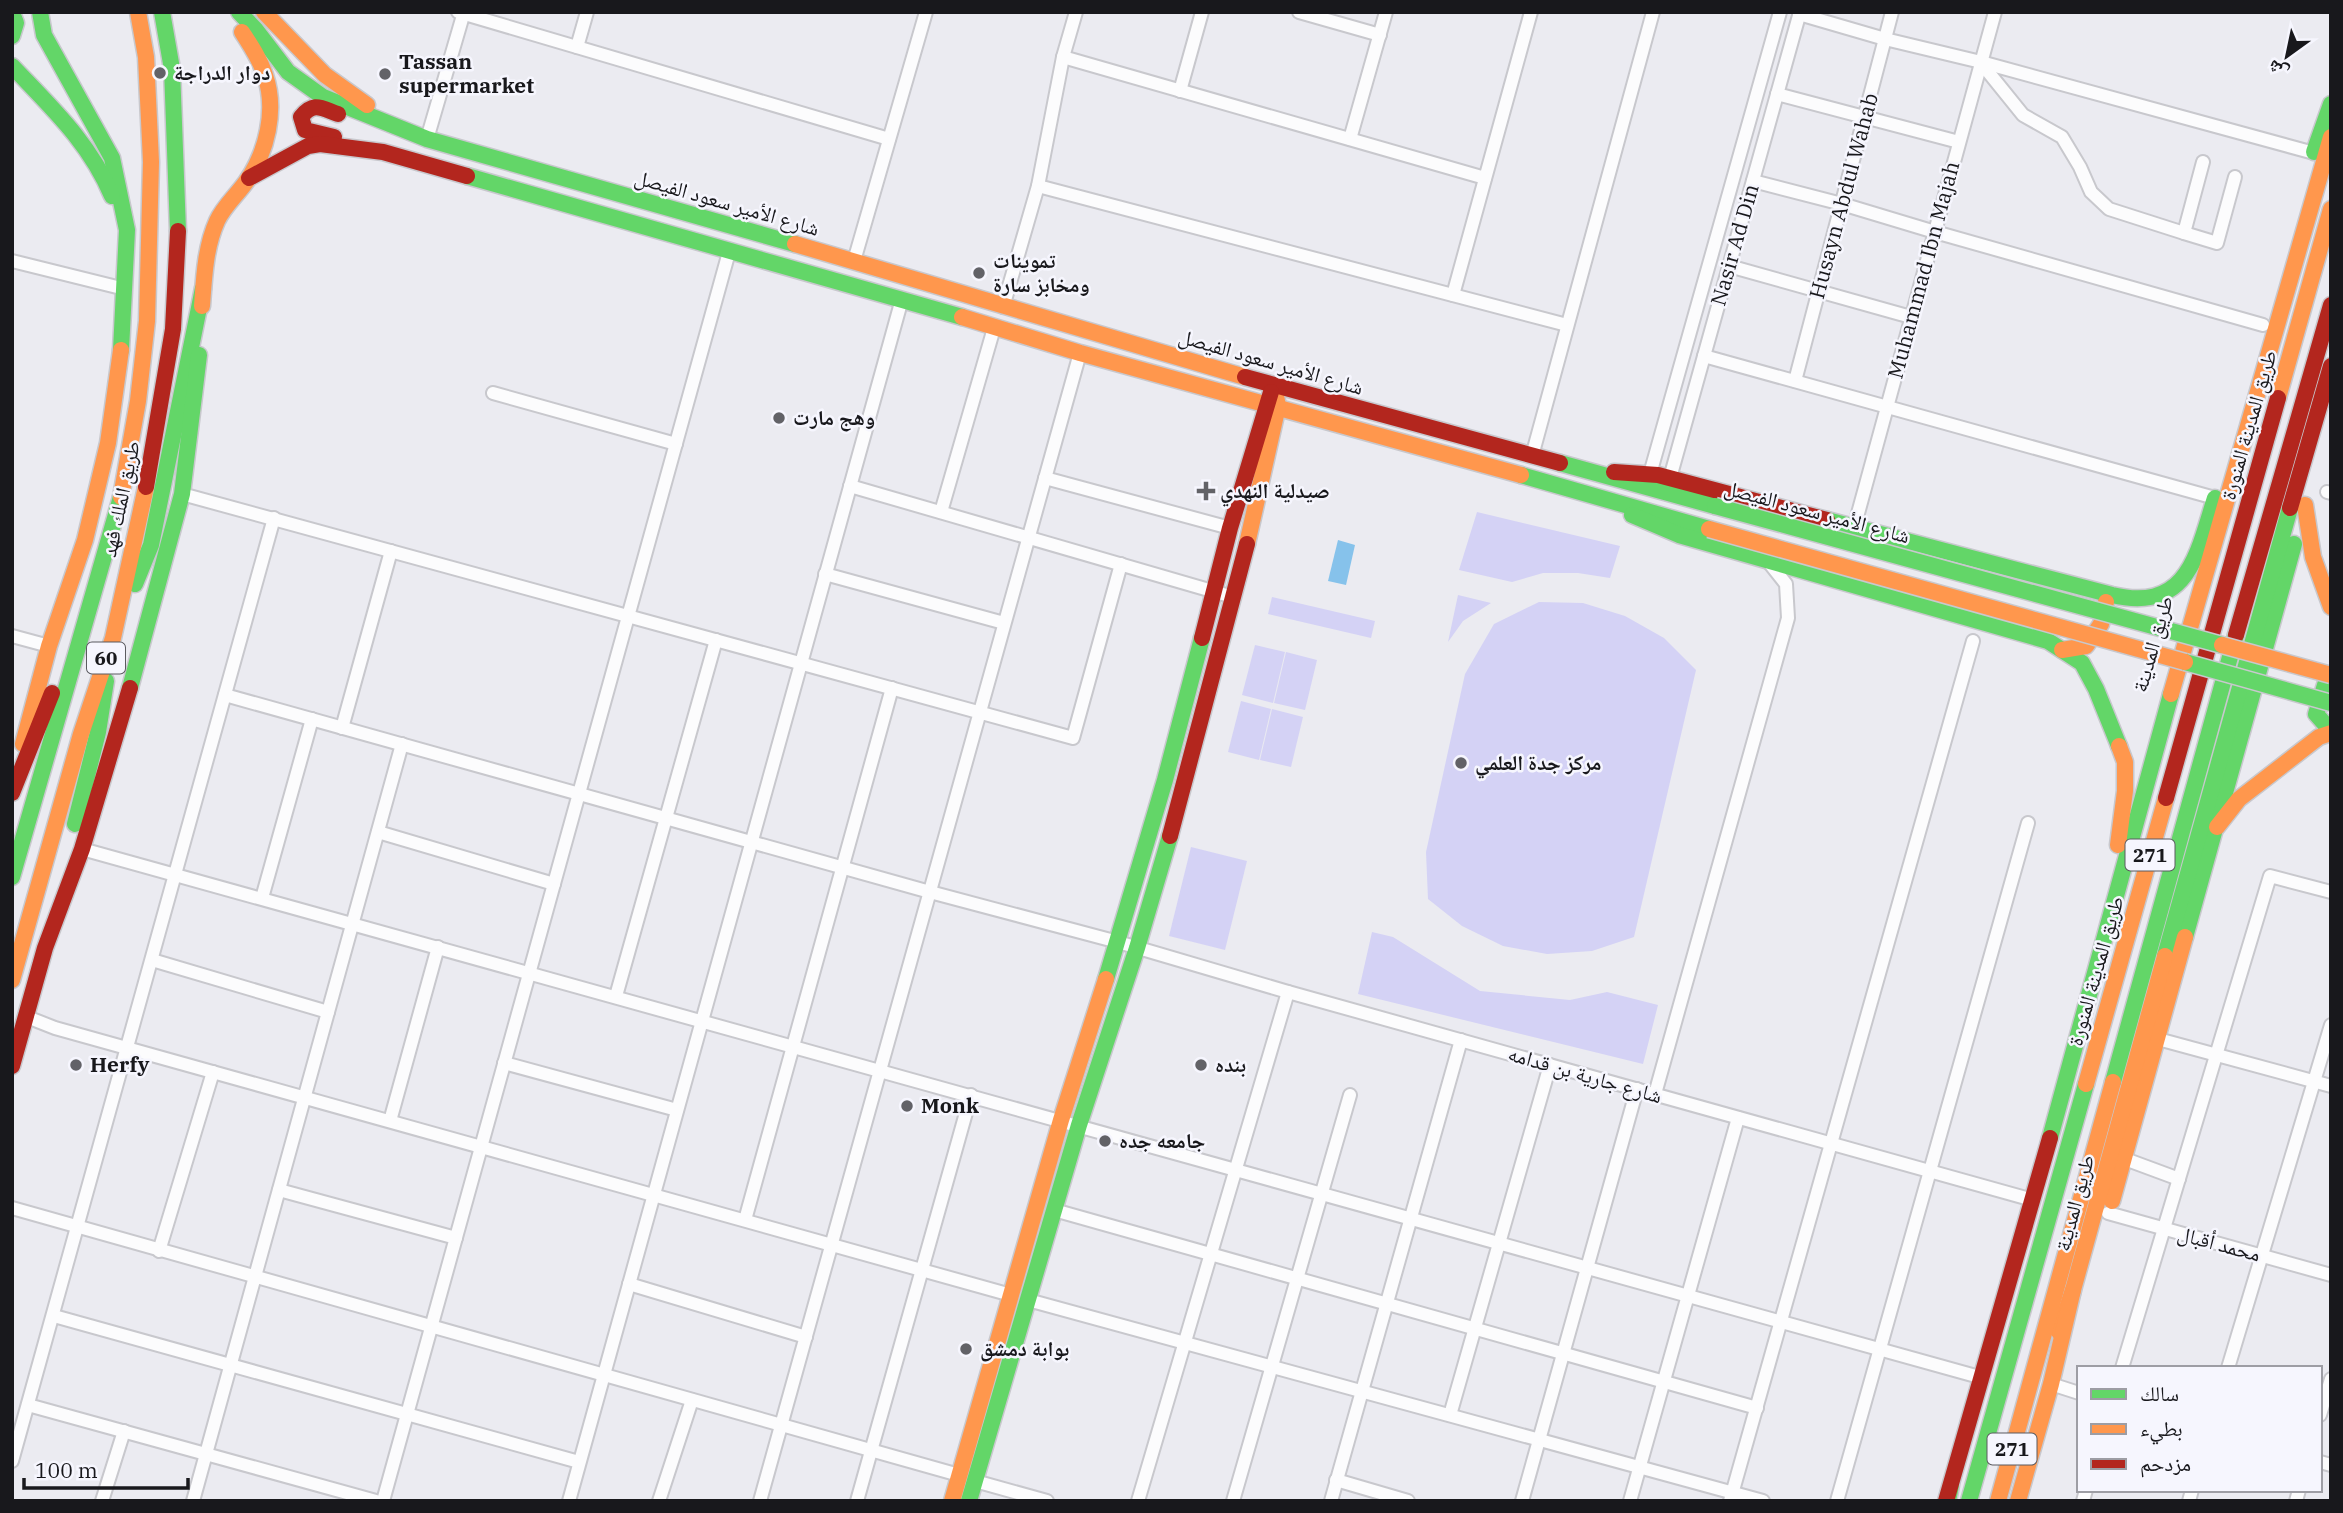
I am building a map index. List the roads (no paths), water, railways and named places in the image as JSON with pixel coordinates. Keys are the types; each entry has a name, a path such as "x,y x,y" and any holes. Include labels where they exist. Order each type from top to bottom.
{"main road":[{"path":"12,783 49,646 85,540 108,443 120,365 125,289 127,230 112,158 44,35 40,12"},
{"name":"طريق الملك فهد","path":"12,877 123,490 138,401 147,321 151,162 146,57 138,12"},
{"name":"طريق الملك فهد","path":"12,981 81,734 113,638 150,470 173,329 178,230 172,69 162,12"},
{"path":"12,1066 45,948 98,732 113,638 151,545 209,247 222,212 248,178 265,139 271,116 269,85 258,57 230,12"},
{"name":"شارع الأمير سعود الفيصل","path":"239,12 288,72 302,84 323,97 427,139 1274,385 2331,677"},
{"path":"264,12 307,60 331,81 357,100 427,139"},
{"path":"12,13 16,23 12,36"},
{"path":"12,65 72,128 104,177 127,230"},
{"name":"طريق المدينة","path":"2033,1200 2070,1014 2263,325 2331,104"},
{"path":"383,152 306,131 301,117 313,106 427,139"},
{"name":"طريق المدينة","path":"1948,1496 2080,1031 2187,636 2331,137"},
{"name":"شارع الأمير سعود الفيصل","path":"248,178 308,146 320,144 383,152 902,299 994,328 2331,703"},
{"name":"طريق المدينة المنورة","path":"1969,1501 2331,209"},
{"path":"45,948 82,849 127,700 182,494 199,355 203,288"},
{"name":"271","path":"2000,1501 2240,620 2331,305"},
{"name":"طريق المدينة","path":"2018,1501 2248,652 2331,366"},
{"path":"952,1501 967,1478 1028,1300 1079,1125 1138,948 1233,597 1274,385"},
{"path":"969,1501 967,1478 1011,1295 1061,1120 1118,942 1181,720 1230,528 1272,405"},
{"name":"طريق المدينة","path":"2065,1324 2108,1213 2125,1159 2331,414"},
{"path":"1583,470 1650,474 1670,478 2135,599 2157,597 2175,589 2186,577 2215,498"},
{"path":"1584,494 1679,536 2048,641 2082,663 2096,689 2125,762 2125,791 2118,845"},
{"path":"2305,505 2306,531 2318,577 2331,607"},
{"path":"12,793 103,563"},
{"path":"2062,650 2086,646 2101,624 2106,601 2091,589"},
{"path":"2217,827 2239,799 2319,737 2331,732 2316,714 2325,685 2331,677"},
{"path":"1181,720 1201,723"},
{"path":"2000,1501 2073,1290"}],"street":[{"path":"577,47 587,12"},
{"path":"854,261 926,12"},
{"path":"1003,307 1038,186 1063,57 1076,12"},
{"path":"1180,90 1202,12"},
{"path":"1350,139 1386,12"},
{"path":"1453,295 1531,12"},
{"path":"1532,456 1653,12"},
{"name":"Nasir Ad Din","path":"1650,474 1780,12"},
{"name":"Husayn Abdul Wahab","path":"1795,381 1892,12"},
{"name":"Muhammad Ibn Majah","path":"1854,528 1995,12"},
{"path":"427,139 462,13 889,139"},
{"path":"1304,13 1380,35"},
{"path":"1800,13 1885,39 1981,62 2314,153"},
{"name":"Nasir Ad Din","path":"1670,478 1800,13"},
{"path":"1063,57 1485,178"},
{"path":"1981,62 2023,116 2062,137 2091,192 2109,209 2217,243 2235,177"},
{"path":"1777,94 1959,142"},
{"path":"2184,233 2203,162"},
{"path":"1753,180 2263,325"},
{"path":"1038,186 1567,325"},
{"path":"383,1501 729,252"},
{"path":"12,261 125,289"},
{"path":"1729,266 1912,317"},
{"path":"569,1501 902,299"},
{"path":"941,512 994,328"},
{"path":"761,1501 1080,352"},
{"path":"1704,356 2215,498"},
{"path":"493,393 676,444"},
{"path":"1045,478 1230,528"},
{"path":"850,486 1233,597"},
{"path":"182,494 1073,738 1121,564"},
{"path":"12,1461 274,519"},
{"path":"342,728 391,551"},
{"path":"1655,1094 1788,618 1786,584 1768,561"},
{"path":"825,574 1004,623"},
{"path":"12,636 49,646"},
{"path":"616,996 716,640"},
{"path":"1732,1497 1973,640"},
{"path":"745,1220 892,688"},
{"name":"شارع جارية بن قدامه","path":"225,695 1118,942 2033,1200"},
{"path":"262,898 312,719"},
{"path":"193,1501 402,744"},
{"path":"1837,1501 2028,823"},
{"path":"378,832 554,884"},
{"path":"82,849 1983,1378"},
{"name":"محمد أقبال","path":"2331,892 2270,876 2164,1229 2331,1275"},
{"path":"390,1121 438,947"},
{"path":"152,960 328,1012"},
{"path":"1139,1501 1288,992"},
{"path":"27,1017 55,1028 1011,1295"},
{"path":"2229,1366 2331,1025"},
{"path":"2158,1039 2331,1086"},
{"path":"1331,1501 1461,1040"},
{"path":"504,1063 677,1110"},
{"path":"1450,1415 1550,1065"},
{"path":"159,1251 214,1072"},
{"path":"1522,1501 1637,1090"},
{"path":"857,1501 971,1095"},
{"path":"1233,1501 1350,1095"},
{"path":"1630,1501 1738,1118"},
{"path":"2125,1159 2180,1176"},
{"path":"279,1190 456,1238"},
{"path":"12,1208 1047,1501"},
{"path":"1054,1210 1757,1408"},
{"path":"2108,1213 2164,1229 2123,1366"},
{"path":"629,1284 806,1338"},
{"path":"1028,1300 1539,1439 1732,1497 1763,1501"},
{"path":"54,1316 579,1462"},
{"path":"2322,1408 2331,1379"},
{"path":"2051,1384 2077,1392"},
{"path":"659,1501 692,1400"},
{"path":"28,1405 376,1501"},
{"path":"102,1501 124,1431"},
{"path":"1336,1480 1408,1501"}],"place":[{"name":"دوار الدراجة","path":"160,73"},
{"name":"Tassan supermarket","path":"385,74"},
{"name":"تموينات ومخابز سارة","path":"979,273"},
{"name":"وهج مارت","path":"779,418"},
{"name":"صيدلية النهدي","path":"1206,491"},
{"name":"مركز جدة العلمي","path":"1461,763"},
{"name":"Herfy","path":"76,1065"},
{"name":"بنده","path":"1201,1065"},
{"name":"Monk","path":"907,1106"},
{"name":"جامعه جده","path":"1105,1141"},
{"name":"بوابة دمشق","path":"966,1349"}]}
